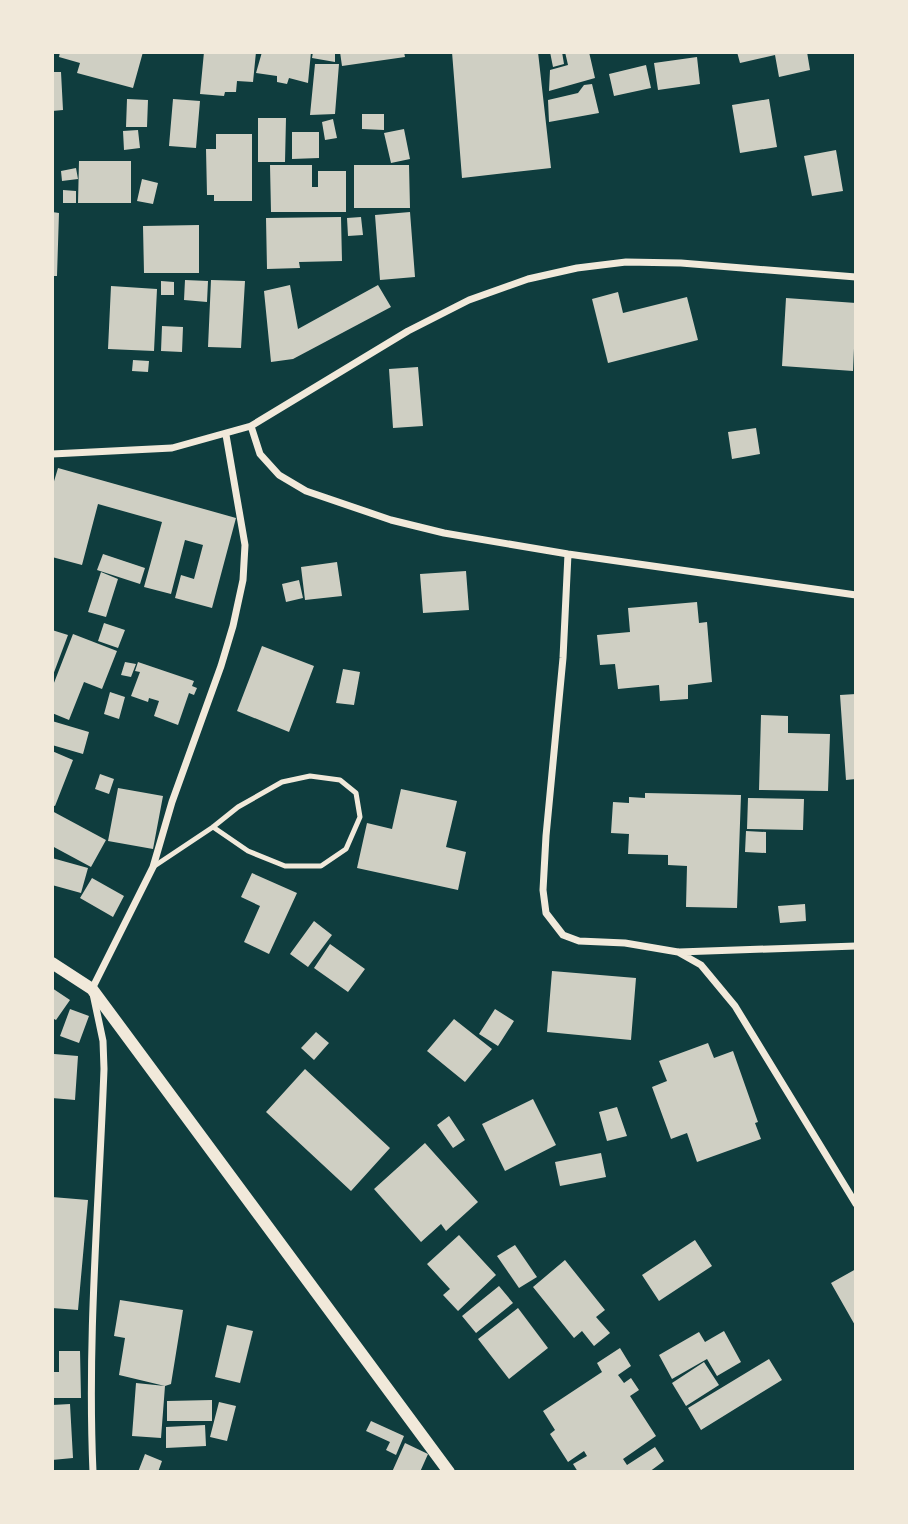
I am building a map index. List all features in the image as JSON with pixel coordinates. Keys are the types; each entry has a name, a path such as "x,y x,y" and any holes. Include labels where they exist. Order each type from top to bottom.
{"street":[{"path":"52,454 172,448 226,435 251,426 408,331 469,300 528,279 577,268 626,262 741,267 856,277"},
{"path":"251,426 260,454 279,475 306,491 391,520 444,533 568,554 856,595"},
{"path":"93,1472 93,1281 104,1069 103,1041 92,989 153,867 172,802 233,626 243,580 245,545 226,435"},
{"path":"568,554 563,658 542,890 546,913 563,935 579,941 625,943 678,951 856,946"},
{"path":"678,951 701,965 735,1006 856,1204"},
{"path":"52,963 92,989 449,1472"}],"lane":[{"path":"153,867 238,807 282,782 310,776 340,780 356,793 360,817 346,849 321,866 285,866 248,851 213,827"}],"building":[{"path":"60,52 143,52 133,88 77,73 80,63 59,57"},
{"path":"204,52 256,52 253,82 237,81 236,92 225,92 224,96 200,94"},
{"path":"262,52 311,52 308,83 289,78 287,84 277,82 277,76 256,73"},
{"path":"313,52 335,52 335,62 312,58"},
{"path":"340,52 404,52 405,57 342,66"},
{"path":"452,52 538,52 551,168 462,178"},
{"path":"550,52 562,52 564,64 553,67"},
{"path":"565,52 589,52 595,78 549,91 550,70 568,65"},
{"path":"737,52 807,52 810,70 779,77 775,55 740,63"},
{"path":"697,57 700,84 658,90 654,63"},
{"path":"315,64 339,64 335,114 310,115"},
{"path":"646,65 651,88 614,96 609,74"},
{"path":"52,72 61,72 63,110 52,111"},
{"path":"592,84 599,113 549,122 548,100 578,93 584,85"},
{"path":"127,99 148,100 147,127 126,127"},
{"path":"173,99 200,101 196,148 169,146"},
{"path":"769,99 777,147 740,153 732,105"},
{"path":"362,114 384,114 384,130 362,129"},
{"path":"258,118 286,118 285,162 258,162"},
{"path":"333,119 337,138 325,140 322,122"},
{"path":"404,129 410,159 391,163 384,133"},
{"path":"138,130 140,148 124,150 123,131"},
{"path":"292,132 319,132 319,158 292,159"},
{"path":"216,134 252,134 252,201 214,201 214,195 207,195 206,149 216,149"},
{"path":"836,150 843,191 812,196 804,156"},
{"path":"79,161 131,161 131,203 78,203"},
{"path":"270,165 312,165 312,187 318,187 318,171 346,171 346,212 271,212"},
{"path":"354,165 409,165 410,208 354,208"},
{"path":"76,168 78,179 62,181 61,171"},
{"path":"142,179 158,183 153,204 137,201"},
{"path":"63,190 76,191 76,203 63,203"},
{"path":"52,212 59,213 57,276 52,276"},
{"path":"410,212 415,277 380,280 375,215"},
{"path":"341,217 342,261 299,262 300,268 267,269 266,218"},
{"path":"361,217 363,235 348,236 347,218"},
{"path":"199,225 199,273 144,273 143,226"},
{"path":"185,280 208,281 207,302 184,300"},
{"path":"211,280 245,281 241,348 208,347"},
{"path":"161,281 174,282 174,295 161,295"},
{"path":"290,285 298,329 378,285 391,307 293,359 271,362 264,291"},
{"path":"111,286 157,289 154,351 108,349"},
{"path":"618,292 623,313 687,297 698,340 608,363 592,299"},
{"path":"786,298 856,303 853,371 782,366"},
{"path":"162,326 183,327 182,352 161,351"},
{"path":"133,360 149,361 148,372 132,371"},
{"path":"418,367 423,426 393,428 389,369"},
{"path":"756,428 760,454 732,459 728,432"},
{"path":"58,468 236,518 212,608 175,598 181,575 194,579 203,545 185,540 171,594 144,587 162,522 98,504 82,565 52,557 52,488"},
{"path":"103,554 145,568 140,584 97,570"},
{"path":"337,562 342,596 305,600 301,567"},
{"path":"466,571 469,610 423,613 420,574"},
{"path":"101,572 118,579 106,617 88,612"},
{"path":"299,580 303,598 286,602 282,584"},
{"path":"697,602 699,623 707,622 712,682 688,685 688,699 660,701 659,685 618,689 615,664 600,665 597,635 630,632 628,608"},
{"path":"104,623 125,630 118,648 98,641"},
{"path":"52,630 68,635 53,675 52,675"},
{"path":"73,634 117,651 102,689 84,682 69,720 52,713 52,688"},
{"path":"262,646 314,666 289,732 237,711"},
{"path":"125,662 136,664 131,677 121,675"},
{"path":"138,662 194,681 192,686 197,688 194,695 189,693 178,725 154,716 159,701 149,698 148,702 131,696 140,672 135,671"},
{"path":"343,669 360,672 354,705 336,703"},
{"path":"110,692 125,697 119,719 104,714"},
{"path":"856,694 856,779 846,780 840,695"},
{"path":"761,715 788,716 788,733 830,734 828,791 759,790"},
{"path":"52,721 89,732 83,754 52,745"},
{"path":"52,751 73,760 55,806 52,805"},
{"path":"100,774 114,779 109,794 95,789"},
{"path":"118,788 163,796 153,849 108,841"},
{"path":"401,789 457,801 446,847 466,852 458,890 357,868 367,823 392,829"},
{"path":"645,793 741,795 737,908 686,907 687,866 668,865 668,855 628,854 629,834 611,833 613,802 629,803 629,797 645,798"},
{"path":"748,798 804,799 803,830 747,829"},
{"path":"52,811 106,840 91,867 52,846"},
{"path":"746,831 766,832 766,853 745,852"},
{"path":"52,858 88,868 81,893 52,885"},
{"path":"252,873 297,893 269,954 244,942 260,906 241,897"},
{"path":"92,878 124,896 113,917 80,898"},
{"path":"805,904 806,921 780,923 778,906"},
{"path":"314,921 332,935 308,967 290,954"},
{"path":"330,944 365,969 348,992 314,968"},
{"path":"552,971 636,978 631,1040 547,1032"},
{"path":"52,988 70,1000 56,1020 52,1018"},
{"path":"70,1009 89,1016 79,1043 60,1036"},
{"path":"495,1009 514,1021 498,1046 479,1034"},
{"path":"454,1019 492,1049 465,1082 427,1051"},
{"path":"316,1032 329,1043 314,1060 301,1048"},
{"path":"708,1043 714,1058 733,1051 758,1122 755,1123 761,1139 697,1162 687,1133 671,1139 652,1087 667,1081 659,1061"},
{"path":"54,1054 78,1056 75,1100 52,1098"},
{"path":"305,1069 390,1148 351,1191 266,1112"},
{"path":"533,1099 556,1145 505,1171 482,1124"},
{"path":"617,1107 627,1136 607,1141 599,1112"},
{"path":"449,1116 465,1140 453,1148 437,1125"},
{"path":"425,1143 478,1202 446,1231 441,1224 421,1242 374,1189"},
{"path":"601,1153 606,1177 560,1186 555,1162"},
{"path":"52,1197 88,1200 78,1310 52,1308"},
{"path":"459,1235 496,1275 458,1311 443,1295 450,1289 427,1264"},
{"path":"695,1240 712,1266 659,1301 642,1275"},
{"path":"515,1245 537,1277 519,1288 497,1256"},
{"path":"565,1260 605,1310 596,1317 610,1333 594,1346 582,1331 574,1338 533,1287"},
{"path":"856,1269 856,1327 831,1283"},
{"path":"499,1286 513,1303 476,1333 462,1316"},
{"path":"120,1300 183,1310 171,1384 165,1386 119,1375 125,1338 114,1336"},
{"path":"518,1308 548,1348 509,1379 478,1339"},
{"path":"227,1325 253,1331 240,1383 215,1377"},
{"path":"724,1331 741,1362 717,1376 707,1359 672,1379 659,1355 699,1332 705,1342"},
{"path":"620,1348 631,1366 618,1375 624,1383 631,1378 639,1390 630,1396 656,1436 623,1459 627,1465 655,1447 664,1461 649,1472 578,1472 573,1464 587,1456 584,1451 568,1462 550,1434 555,1430 543,1411 602,1372 597,1363"},
{"path":"59,1351 80,1351 81,1398 52,1398 52,1372 59,1372"},
{"path":"769,1359 782,1380 701,1430 688,1408"},
{"path":"704,1362 719,1385 686,1406 672,1383"},
{"path":"136,1383 165,1386 161,1438 132,1436"},
{"path":"212,1400 212,1421 167,1421 167,1401"},
{"path":"219,1402 236,1406 227,1441 210,1437"},
{"path":"70,1404 73,1458 52,1460 52,1405"},
{"path":"371,1421 404,1436 396,1455 386,1450 390,1442 366,1431"},
{"path":"205,1425 206,1446 166,1448 166,1427"},
{"path":"405,1443 428,1454 420,1472 392,1472"},
{"path":"145,1454 162,1461 158,1472 138,1472"}]}
